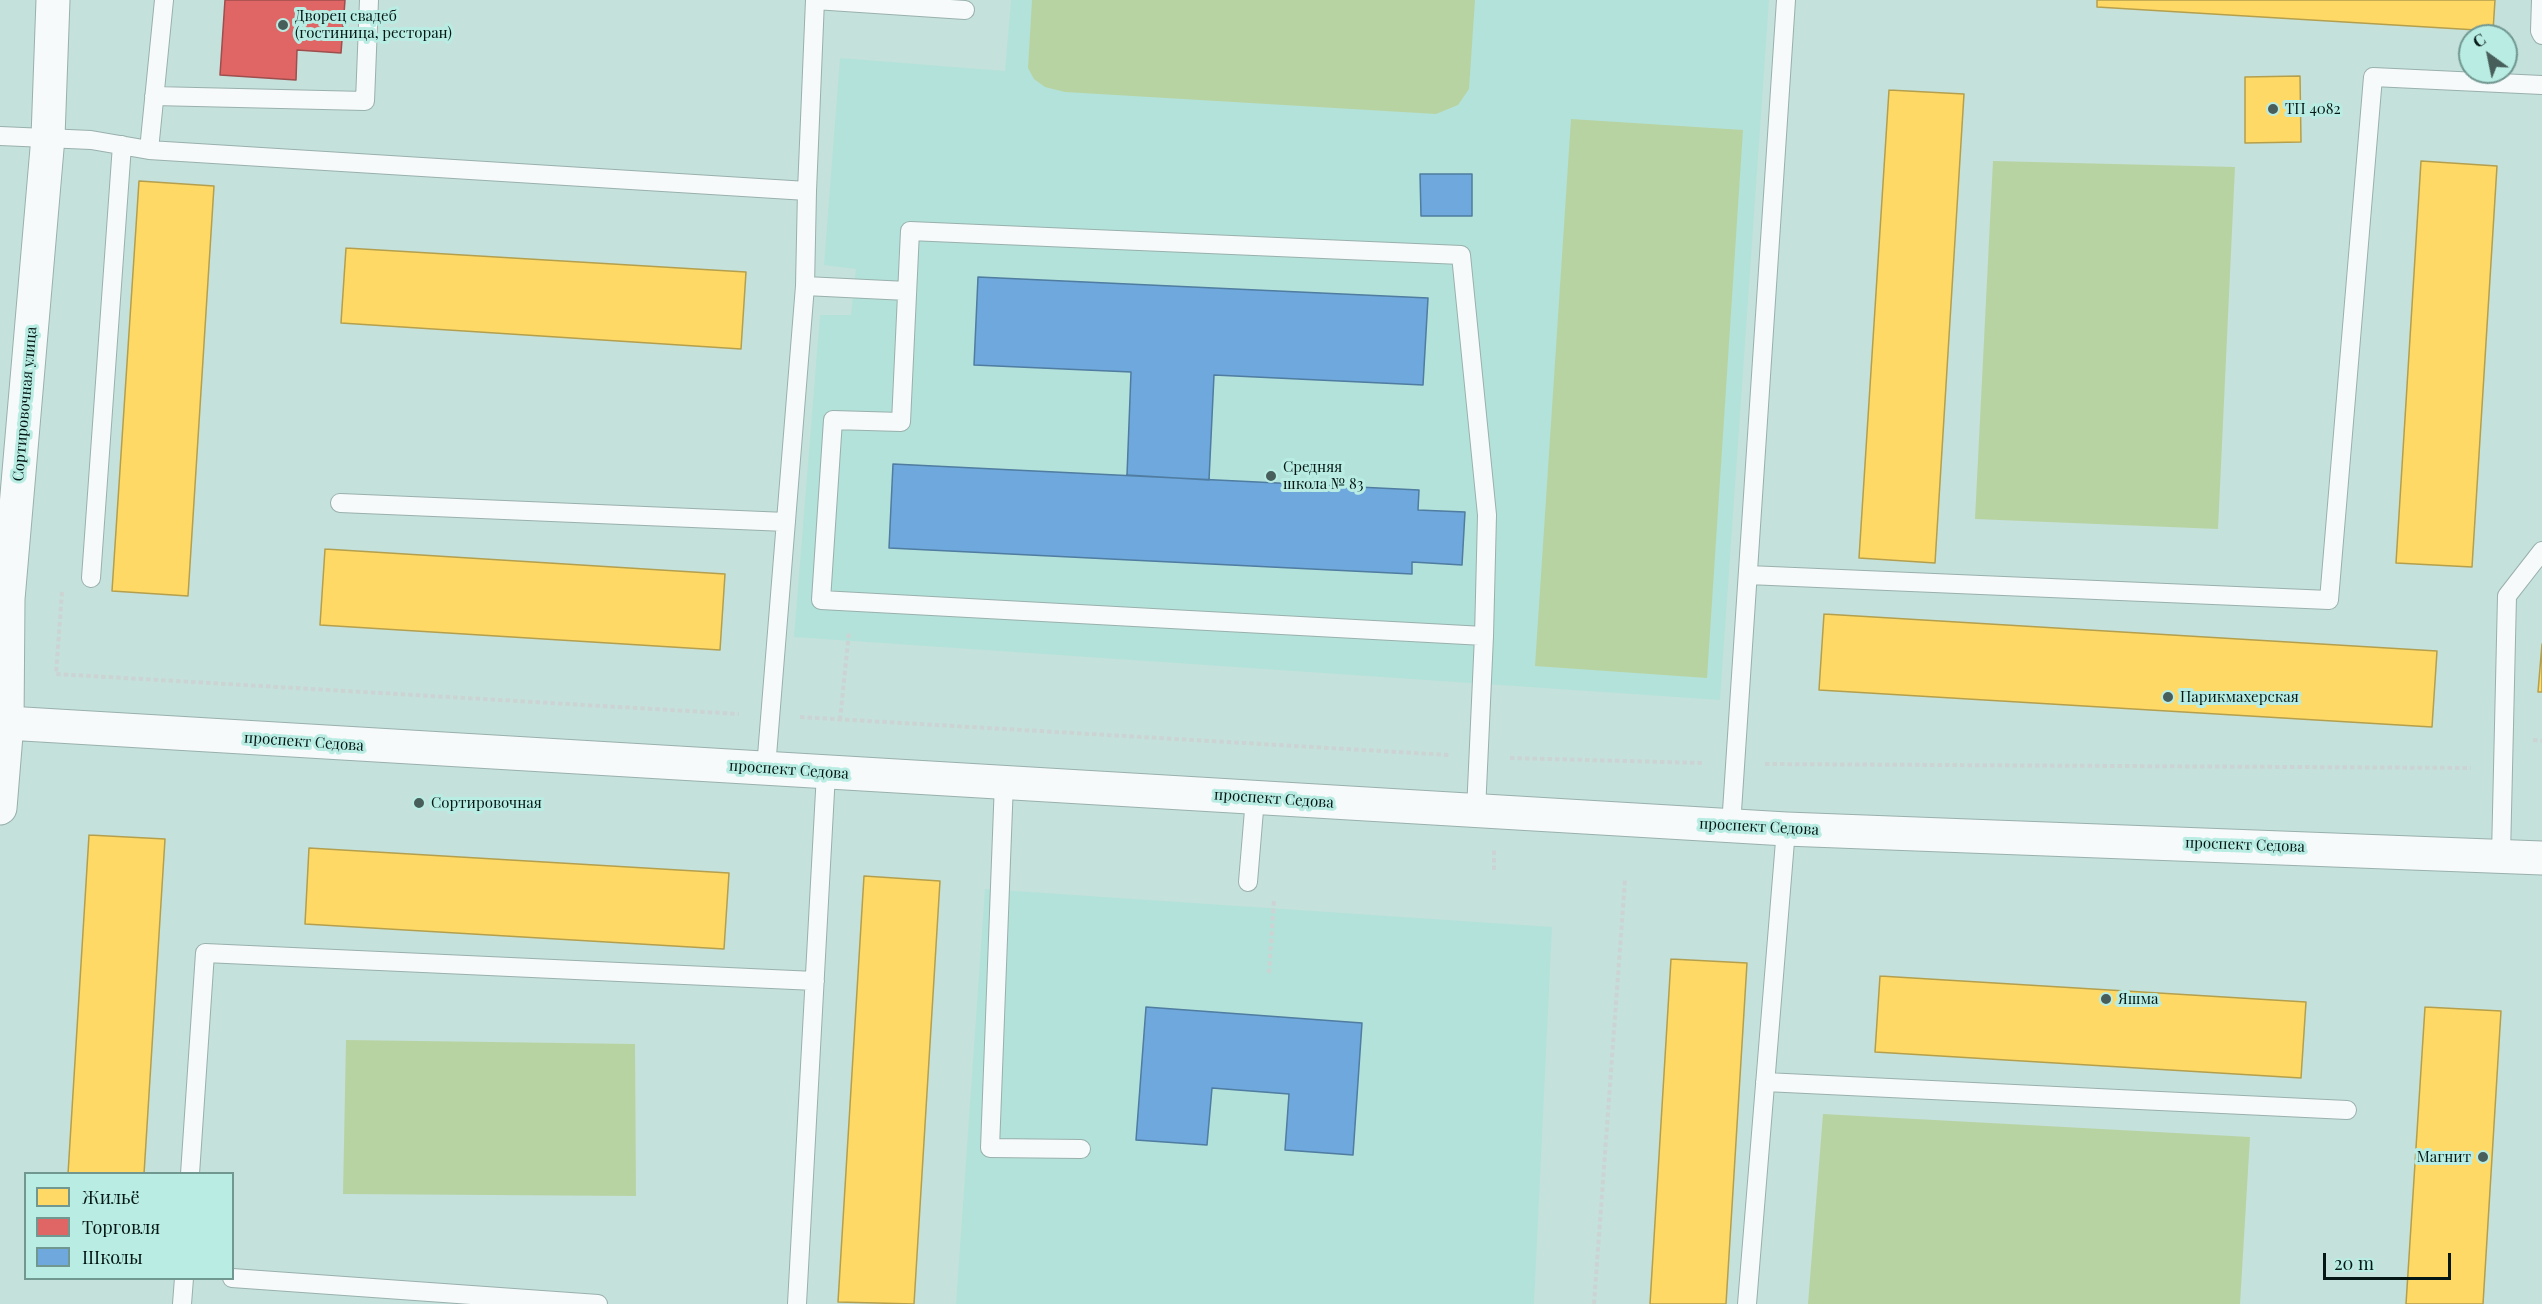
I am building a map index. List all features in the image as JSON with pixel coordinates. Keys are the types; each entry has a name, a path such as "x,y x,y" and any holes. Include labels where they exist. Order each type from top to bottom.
{"street":[{"name":"Сортировочная улица","path":"0,808 7,723 4,598 48,137 53,0"},
{"name":"проспект Седова","path":"7,723 1786,829 2542,858"}],"lane":[{"path":"150,150 164,0"},
{"path":"154,96 365,101 369,0"},
{"path":"766,768 805,286 814,0 965,10"},
{"path":"1731,826 1786,0"},
{"path":"2541,0 2540,32 2542,35"},
{"path":"1748,575 2330,600 2373,77 2542,85"},
{"path":"0,136 48,137 150,150 807,190"},
{"path":"91,578 122,145"},
{"path":"1476,811 1484,636 1487,515 1461,255 910,231 901,422 833,420 821,600 1484,636"},
{"path":"805,286 907,291"},
{"path":"340,503 786,522"},
{"path":"2501,855 2507,596 2542,551"},
{"path":"798,1304 826,773"},
{"path":"1004,782 990,1148 1081,1149"},
{"path":"1248,882 1255,798"},
{"path":"1747,1304 1786,829"},
{"path":"190,1172 205,953 815,981"},
{"path":"1765,1082 2347,1110"},
{"path":"234,1278 598,1304"},
{"path":"182,1304 184,1280"}],"path":[{"path":"62,589 57,674 1478,757 1735,764 2483,768 2504,754"},
{"path":"1594,1304 1625,880"},
{"path":"1269,974 1275,890"}],"shaded area":[{"name":"Средняя школа № 83","path":"1011,0 1769,0 1720,700 794,637 820,315 851,315 856,269 824,265 840,58 1005,71"},
{"path":"1032,0 1475,0 1469,89 1458,105 1436,114 1065,92 1045,87 1034,79 1028,68"},
{"path":"1571,119 1743,130 1707,678 1535,666"},
{"path":"1993,161 2235,167 2218,529 1975,519"},
{"path":"985,889 1552,927 1534,1304 956,1304"},
{"path":"346,1040 635,1044 636,1196 343,1194"},
{"path":"1823,1114 2250,1137 2240,1304 1808,1304"}],"building: Жильё":[{"path":"2097,0 2495,0 2493,24 2458,24 2458,29 2097,7"},
{"name":"ТП 4082","path":"2300,76 2301,142 2245,143 2245,77"},
{"path":"1889,90 1964,94 1935,563 1859,558"},
{"path":"2421,161 2497,166 2472,567 2396,563"},
{"path":"139,181 214,186 188,596 112,591"},
{"path":"346,248 746,272 741,349 341,323"},
{"path":"325,549 725,574 720,650 320,625"},
{"path":"1824,614 2437,651 2432,727 1819,690"},
{"path":"2542,644 2542,692 2538,692"},
{"path":"89,835 165,839 144,1172 68,1172"},
{"path":"309,848 729,873 724,949 305,924"},
{"path":"864,876 940,881 914,1304 838,1302"},
{"path":"1671,959 1747,963 1726,1304 1650,1304"},
{"path":"1880,976 2306,1002 2301,1078 1875,1052"},
{"path":"2425,1007 2501,1011 2483,1304 2406,1304"}],"building: Торговля":[{"name":"Дворец свадеб (гостиница, ресторан)","path":"225,0 345,0 341,53 297,50 296,80 220,75"}],"building: Школы":[{"path":"1420,174 1472,174 1472,216 1421,216"},
{"path":"978,277 1428,298 1423,385 1214,375 1209,480 1127,475 1131,372 974,365"},
{"path":"893,464 1419,490 1418,510 1465,512 1462,565 1412,562 1412,574 889,548"},
{"path":"1146,1007 1362,1023 1353,1155 1285,1150 1289,1094 1212,1088 1207,1145 1136,1140"}],"place":[{"name":"Дворец свадеб (гостиница, ресторан)","path":"283,25"},
{"name":"ТП 4082","path":"2273,109"},
{"name":"Средняя школа № 83","path":"1271,476"},
{"name":"Парикмахерская","path":"2168,697"},
{"name":"Сортировочная","path":"419,803"},
{"name":"Яшма","path":"2106,999"},
{"name":"Магнит","path":"2483,1157"}]}
